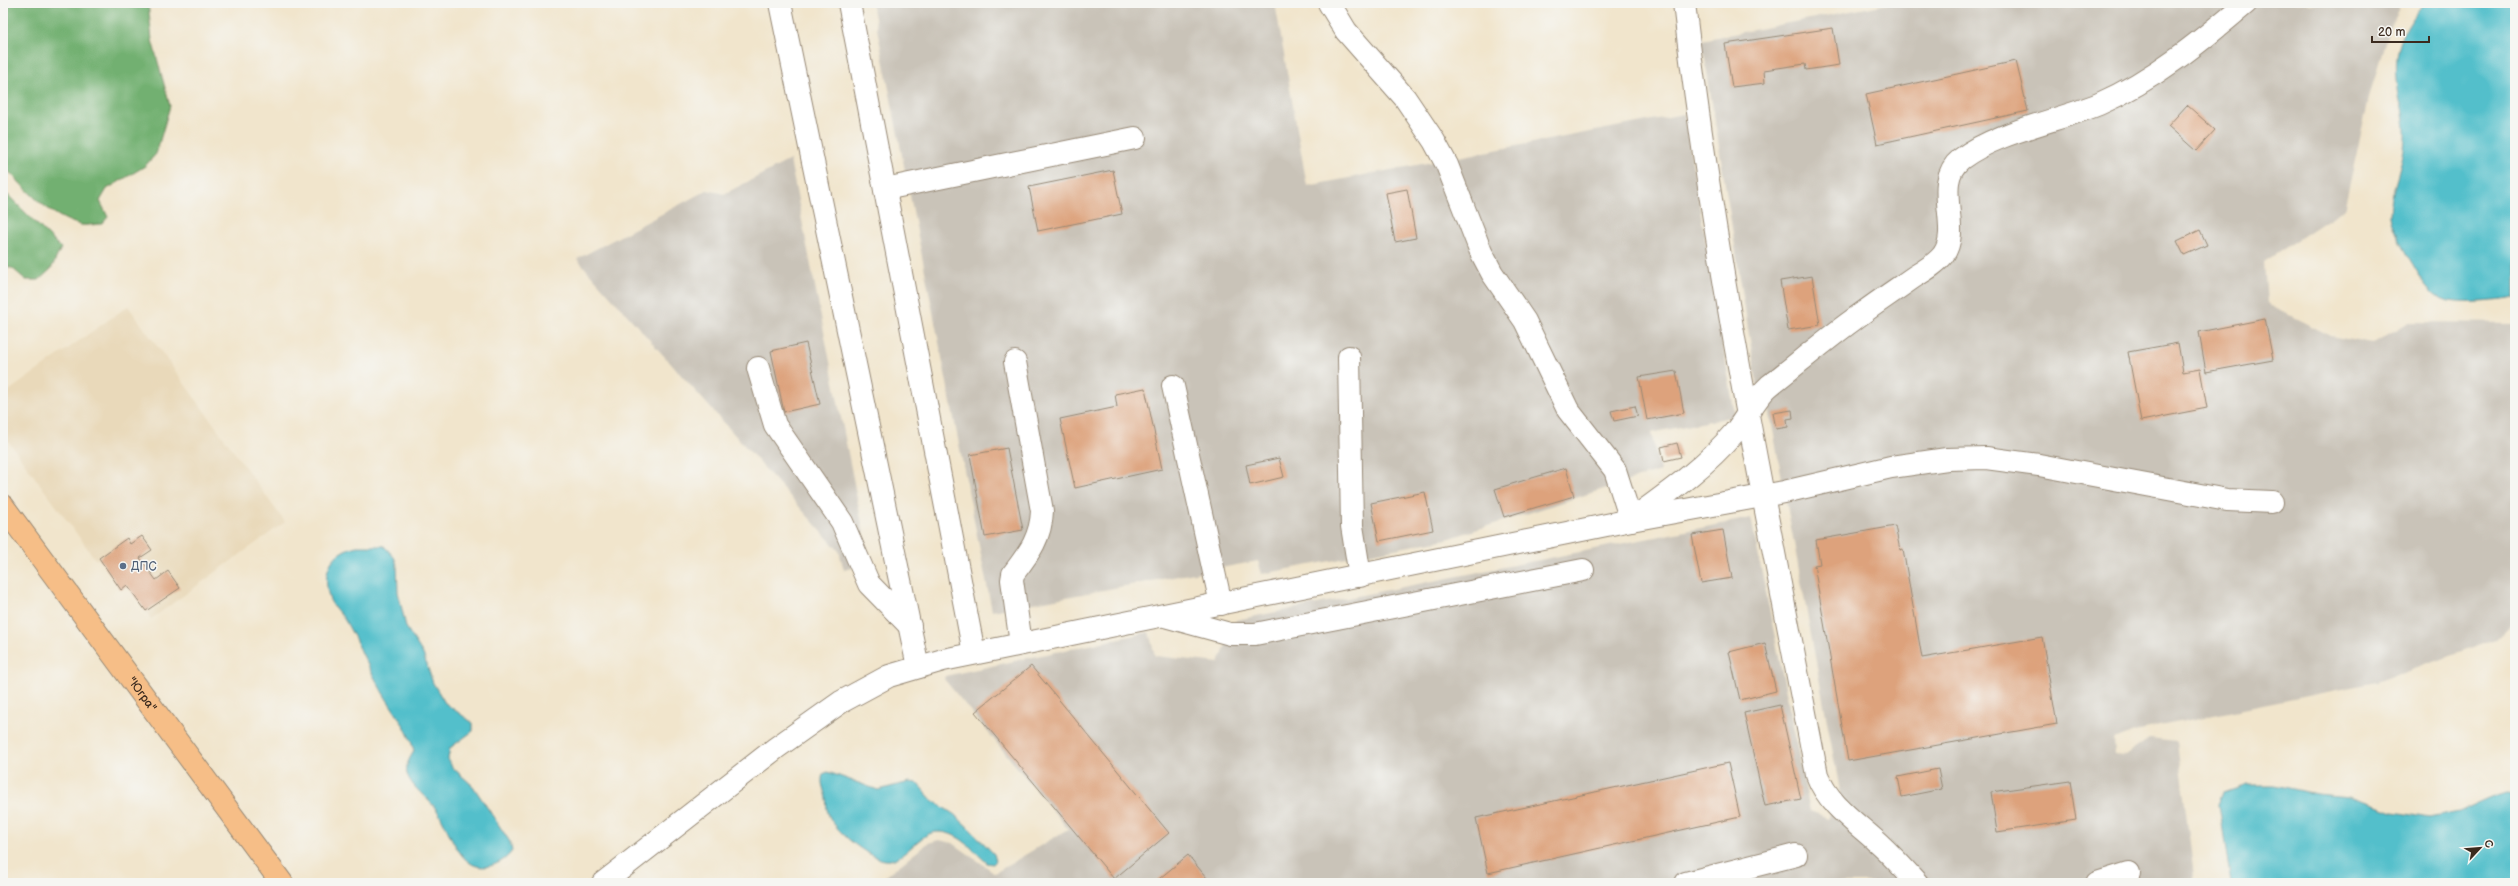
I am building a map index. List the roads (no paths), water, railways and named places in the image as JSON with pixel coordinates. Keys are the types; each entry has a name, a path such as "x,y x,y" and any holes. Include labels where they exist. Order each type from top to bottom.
{"highway":[{"name":"\"Югра\"","path":"3,506 282,883"}],"street":[{"path":"780,3 918,667"},
{"path":"849,3 974,653"},
{"path":"1329,3 1346,31 1405,98 1434,141 1447,165 1481,252 1492,273 1525,321 1568,410 1615,470 1631,520"},
{"path":"1684,3 1709,184 1741,382 1749,415 1817,775 1821,786 1834,804 1877,842 1917,883"},
{"path":"1631,520 1694,475 1749,415 1758,397 1768,386 1852,320 1942,256 1950,235 1948,188 1952,171 1959,161 1975,150 2037,124 2098,104 2124,92 2194,46 2246,3"},
{"path":"885,189 1135,138"},
{"path":"1349,357 1352,526 1360,576"},
{"path":"1015,362 1042,511 1041,527 1038,539 1013,574 1012,580 1021,644"},
{"path":"758,368 775,425 842,522 869,584 910,626"},
{"path":"1174,386 1221,604"},
{"path":"603,883 776,748 841,702 888,676 974,653 1163,616 1631,520 1764,495 1891,467 1947,460 1986,458 2039,465 2227,500 2272,502"},
{"path":"1163,616 1230,634 1254,634 1583,570"},
{"path":"1686,883 1796,855"},
{"path":"2097,883 2129,873"}],"water":[{"path":"2425,3 2515,3 2515,298 2455,302 2440,298 2430,290 2419,274 2401,243 2391,220 2392,197 2402,158 2405,139 2404,122 2397,80 2397,56 2409,25"},
{"path":"357,546 384,546 394,557 397,565 398,592 406,627 423,654 433,683 445,703 473,723 473,731 450,748 448,759 452,767 473,786 510,842 512,851 497,864 479,867 470,863 457,848 436,809 409,779 407,774 408,762 414,751 408,733 383,693 346,622 330,600 327,588 327,579 330,564 340,553"},
{"path":"828,772 878,790 910,782 917,783 932,800 955,815 971,830 994,854 996,861 993,864 987,863 966,843 954,835 940,832 925,836 906,852 892,860 885,860 869,854 843,834 831,820 827,811 822,781 823,774"},
{"path":"2247,785 2275,785 2316,794 2349,797 2394,812 2429,818 2459,812 2488,799 2507,793 2515,794 2515,883 2231,883 2219,804 2224,793"}],"place":[{"name":"ДПС","path":"123,566"}]}
